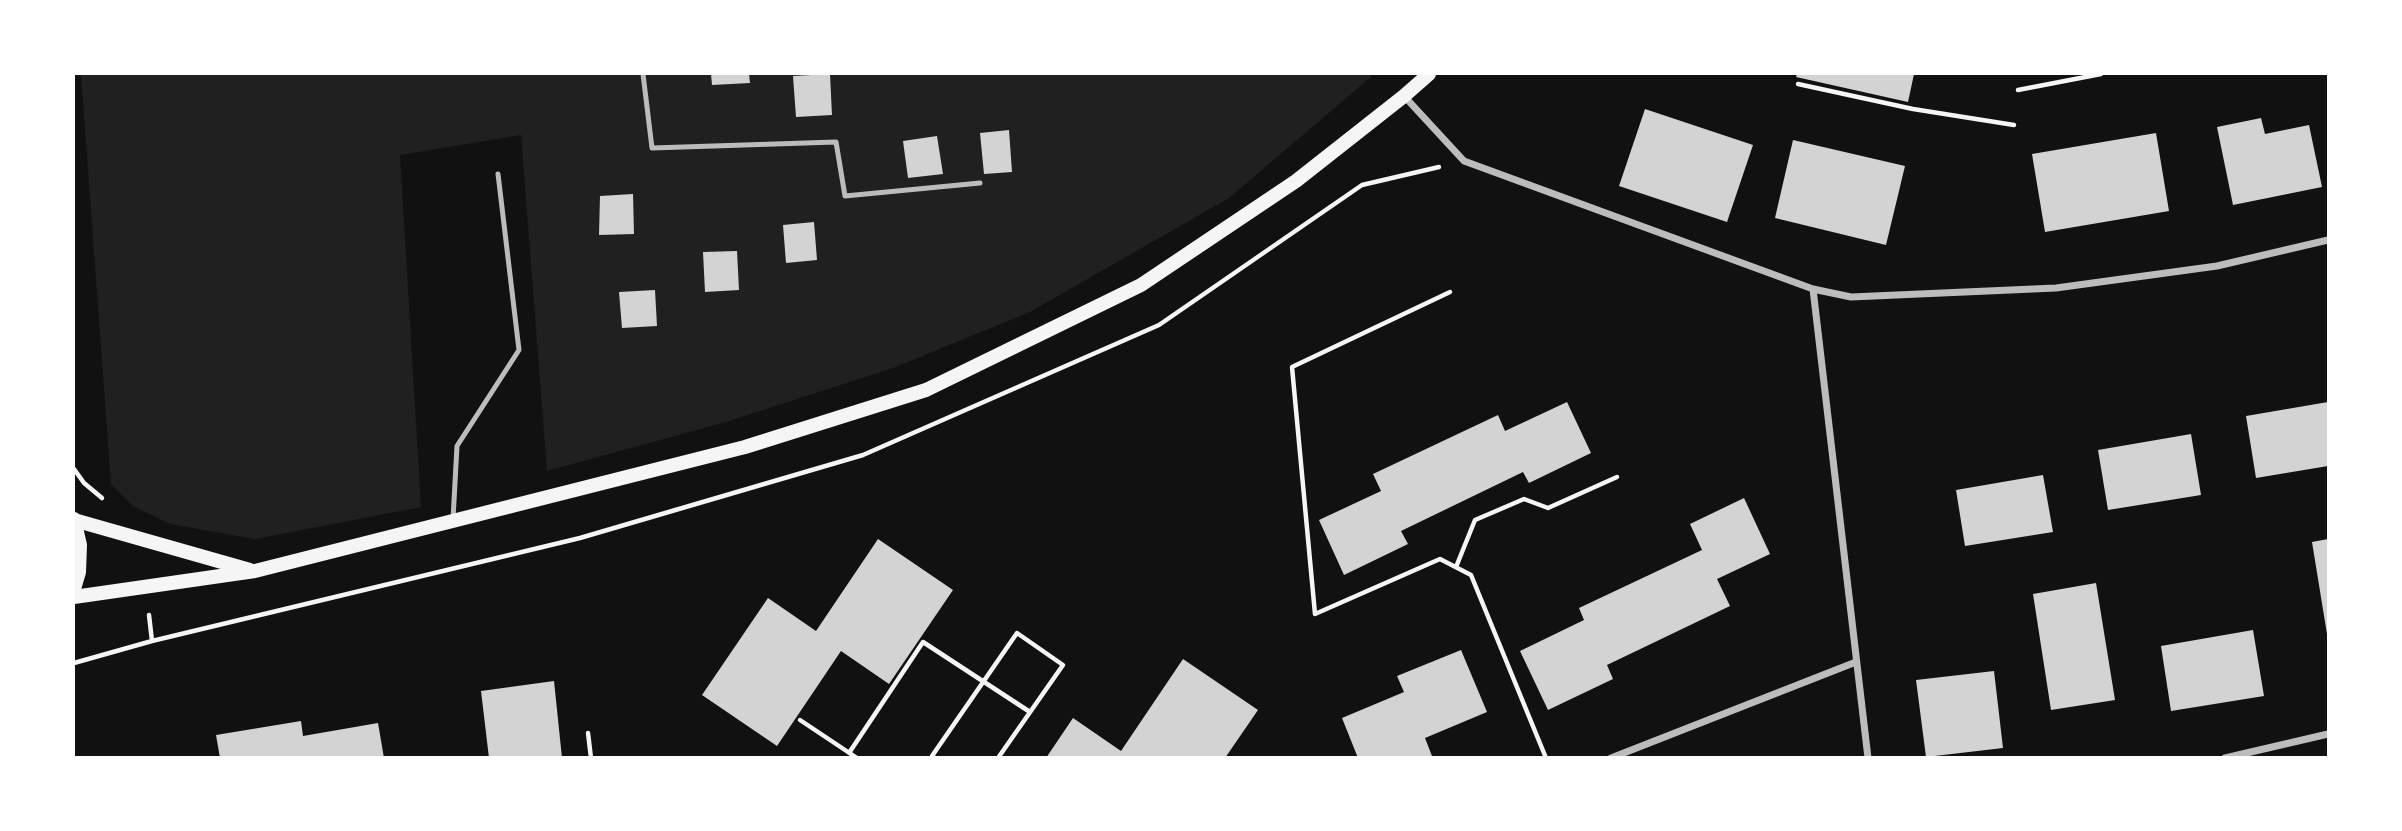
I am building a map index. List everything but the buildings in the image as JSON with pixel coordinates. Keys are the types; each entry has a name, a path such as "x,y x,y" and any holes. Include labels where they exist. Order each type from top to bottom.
{"main road":[{"path":"74,597 254,571 745,447 926,390 1141,285 1296,181 1429,74"},
{"path":"74,589 79,572 80,545 74,519 254,571"}],"street":[{"path":"1404,96 1464,161 1813,289 1851,298 2056,288 2217,266 2329,240"},
{"path":"1813,289 1868,758"},
{"path":"1611,758 1856,662"},
{"path":"2225,758 2329,734"}],"lane":[{"path":"643,74 652,148 836,142 845,196 980,183"},
{"path":"453,522 457,446 519,350 498,174"}],"path":[{"path":"2018,90 2101,74"},
{"path":"1798,84 1913,109 2014,125"},
{"path":"1450,292 1292,367 1315,614 1440,559 1471,575 1546,758"},
{"path":"1456,567 1475,520 1524,499 1548,508 1617,477"},
{"path":"935,758 932,756 1017,633 1063,664 998,758"},
{"path":"74,663 152,641"},
{"path":"849,753 923,642 1030,712"},
{"path":"800,720 857,758"},
{"path":"588,733 591,758"}],"shaded area":[{"path":"81,74 1371,74 1371,77 1229,198 1030,312 893,368 726,422 547,471 521,135 400,155 421,507 255,539 170,524 133,506 111,484"}]}
